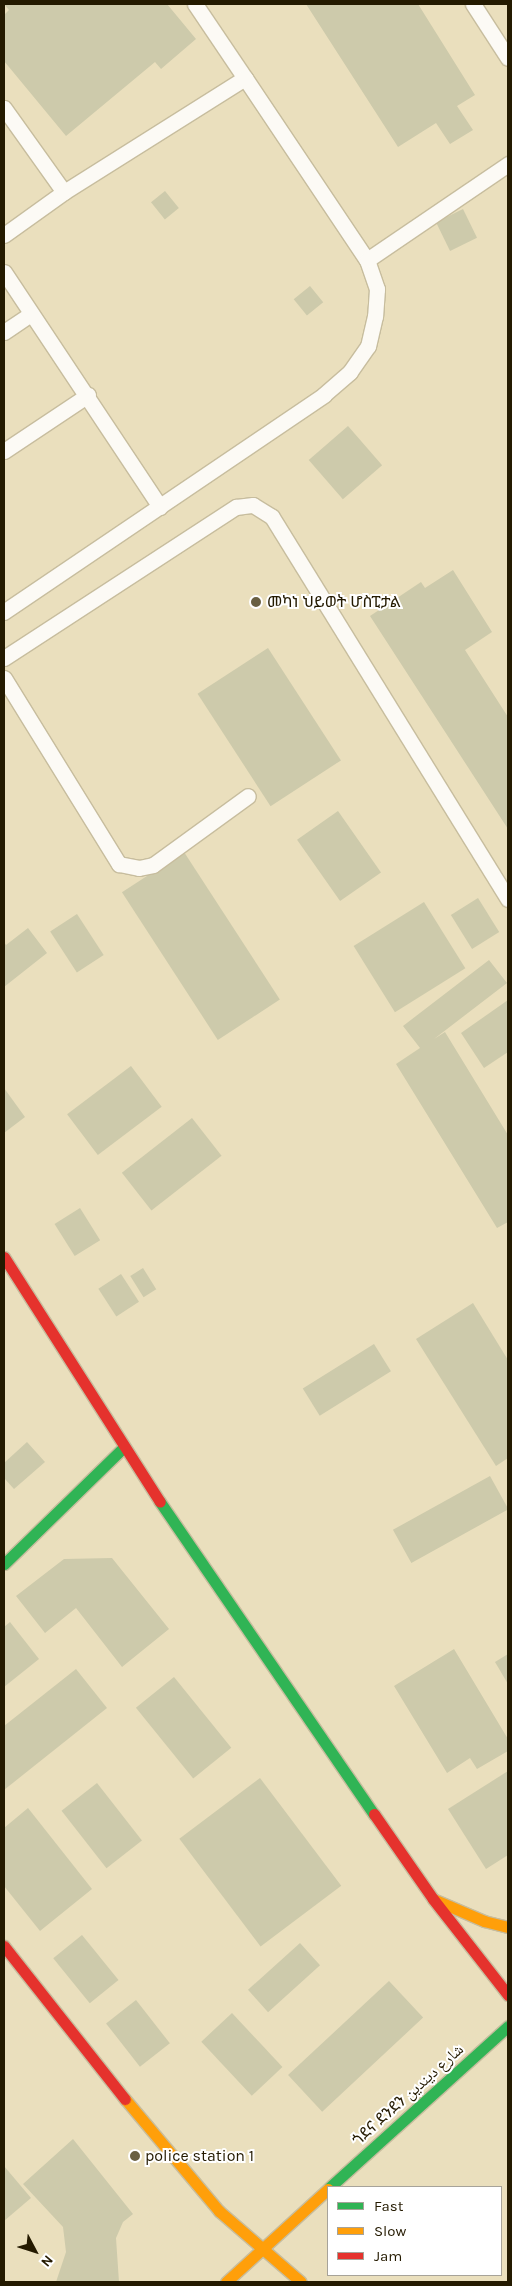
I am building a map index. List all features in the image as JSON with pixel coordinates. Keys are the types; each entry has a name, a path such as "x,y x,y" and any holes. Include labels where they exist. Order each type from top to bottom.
{"main road":[{"path":"4,1257 123,1448 433,1899 508,1994"},
{"path":"4,1564 123,1448"},
{"path":"433,1899 484,1921 508,1927"},
{"path":"4,1946 167,2152 219,2211 302,2282"},
{"name":"ጎደና ደንደን شارع ديندين","path":"331,2186 508,2026"},
{"name":"ጎደና ደንደን شارع ديندين","path":"226,2282 327,2190"}],"lane":[{"path":"4,612 324,395 350,372 368,346 375,316 377,289 367,260 195,4"},
{"path":"473,4 508,58"},
{"path":"4,235 64,192 245,78"},
{"path":"4,108 64,192"},
{"path":"367,260 508,164"},
{"path":"4,272 88,395 160,508"},
{"path":"4,332 31,314"},
{"path":"4,451 88,395"},
{"path":"4,658 236,507 253,504 272,517 508,899"},
{"path":"4,678 119,864 139,868 153,865 248,796"}],"building":[{"path":"4,4 167,4 196,39 161,69 155,62 66,136 4,61 4,15 9,10"},
{"path":"306,4 418,4 475,95 457,106 473,130 450,144 436,123 398,147"},
{"path":"165,191 179,208 165,219 151,202"},
{"path":"463,209 477,238 450,251 436,222"},
{"path":"310,286 323,302 307,316 294,299"},
{"path":"348,426 382,465 343,499 309,460"},
{"path":"453,570 492,632 465,650 508,717 508,829 370,616 421,582 425,588"},
{"path":"268,648 341,760 271,806 198,694"},
{"path":"338,811 381,872 340,901 297,840"},
{"path":"184,852 280,1000 218,1040 122,892"},
{"path":"478,898 499,932 472,949 451,915"},
{"path":"424,902 465,968 395,1012 354,946"},
{"path":"77,914 104,955 77,973 50,931"},
{"path":"28,928 47,953 4,987 4,942 6,945"},
{"path":"489,960 507,983 434,1039 445,1032 508,1135 508,1222 497,1228 396,1064 420,1048 403,1026"},
{"path":"508,1000 508,1052 484,1068 461,1033"},
{"path":"131,1066 162,1107 98,1155 67,1114"},
{"path":"4,1088 25,1117 4,1133"},
{"path":"192,1118 222,1156 151,1211 122,1173"},
{"path":"80,1208 100,1240 75,1256 55,1224"},
{"path":"143,1268 156,1289 144,1297 130,1276"},
{"path":"121,1274 139,1302 116,1316 98,1289"},
{"path":"473,1303 508,1360 508,1458 496,1466 416,1339"},
{"path":"374,1344 391,1371 320,1416 303,1389"},
{"path":"27,1442 45,1462 14,1489 4,1478 4,1463"},
{"path":"490,1476 508,1509 411,1563 393,1530"},
{"path":"112,1558 169,1629 122,1667 76,1608 45,1633 16,1596 64,1559"},
{"path":"10,1622 39,1659 4,1687 4,1627"},
{"path":"454,1649 508,1739 508,1751 477,1769 470,1758 447,1773 394,1686"},
{"path":"508,1654 508,1684 495,1662"},
{"path":"76,1669 107,1708 4,1790 4,1726"},
{"path":"174,1677 231,1748 193,1779 136,1708"},
{"path":"508,1771 508,1855 486,1869 448,1809"},
{"path":"260,1778 341,1886 261,1947 179,1839"},
{"path":"97,1783 142,1841 106,1868 62,1811"},
{"path":"28,1808 92,1889 40,1931 4,1886 4,1828"},
{"path":"82,1935 119,1980 90,2003 53,1958"},
{"path":"300,1943 320,1965 268,2012 248,1990"},
{"path":"389,1981 423,2018 322,2112 288,2075"},
{"path":"136,2000 170,2043 140,2067 106,2023"},
{"path":"232,2013 282,2067 252,2096 201,2042"},
{"path":"73,2139 133,2214 123,2222 116,2238 119,2282 56,2282 66,2252 63,2227 23,2184"},
{"path":"4,2166 31,2198 4,2221"}],"traffic: fast":[{"path":"4,1564 123,1448"},
{"path":"160,1502 374,1814"},
{"path":"331,2186 508,2026"}],"traffic: slow":[{"path":"433,1899 484,1921 508,1927"},
{"path":"125,2099 219,2211 301,2282"},
{"path":"226,2282 327,2190"}],"traffic: jam":[{"path":"4,1257 160,1502"},
{"path":"374,1814 433,1899 508,1995"},
{"path":"4,1946 125,2099"}],"place":[{"name":"መካነ ህይወት ሆስፒታል","path":"256,602"},
{"name":"police station 1","path":"135,2156"}]}
